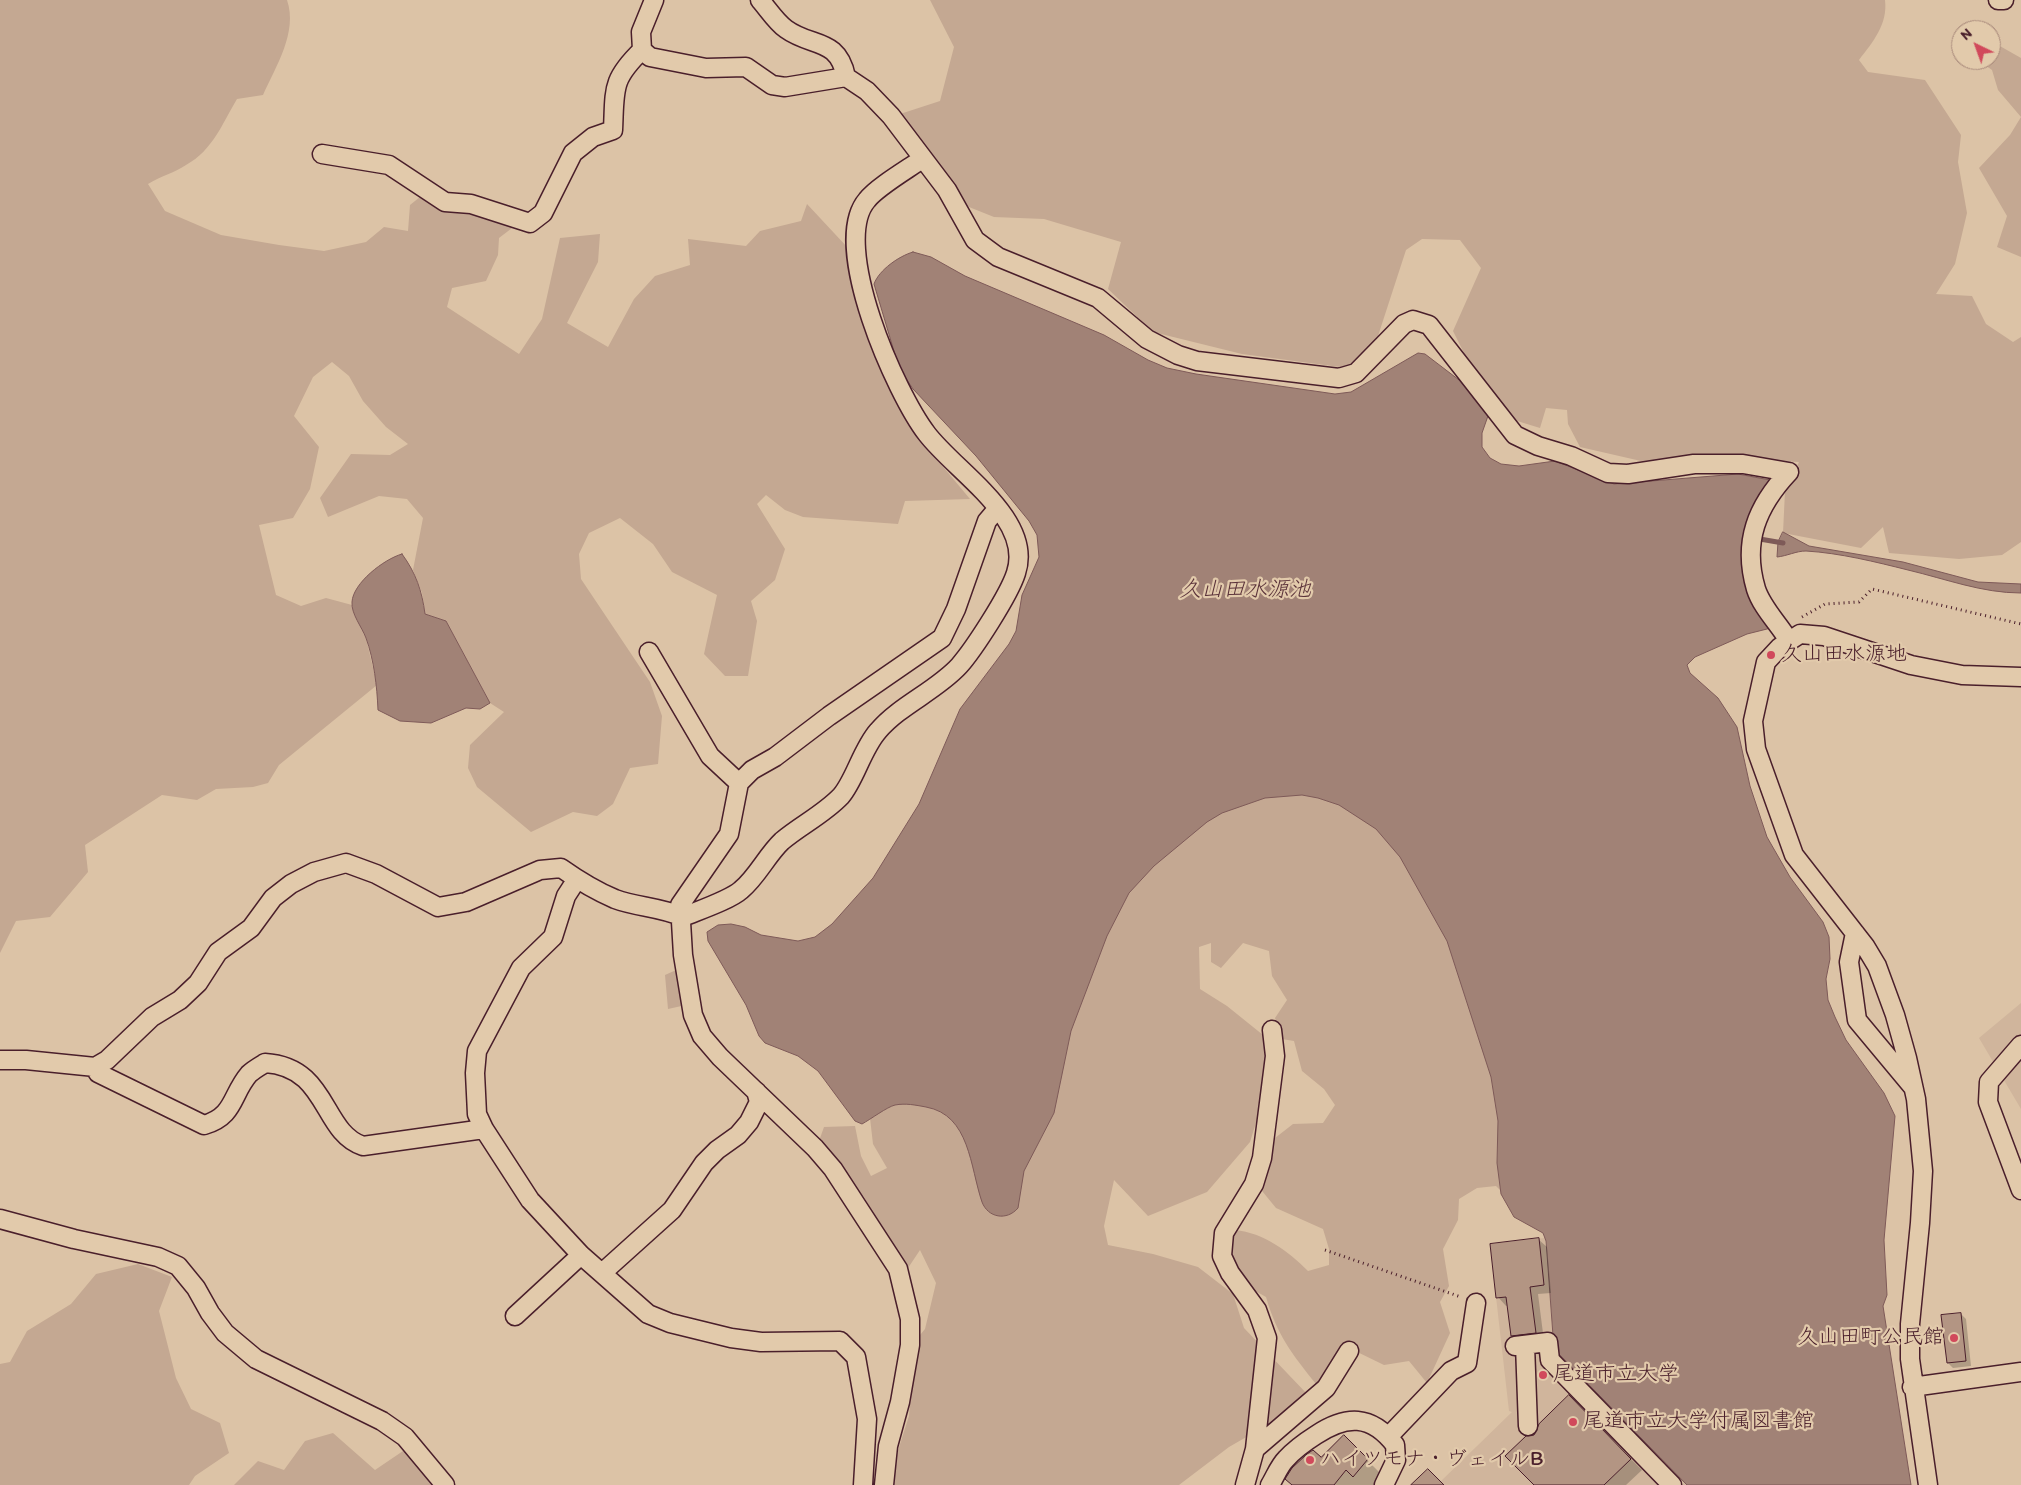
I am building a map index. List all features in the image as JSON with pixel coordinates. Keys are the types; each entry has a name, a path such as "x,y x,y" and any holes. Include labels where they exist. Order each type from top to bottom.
{"street":[{"path":"654,0 641,32 642,50 650,57 706,68 746,67 772,85 785,87 846,76 867,90 885,110 947,190 975,240 998,257 1098,298 1147,339 1178,355 1197,360 1339,378 1356,373 1404,324 1413,320 1429,325 1515,435 1538,446 1571,456 1608,473 1628,474 1694,464 1743,464 1789,472 1775,487 1756,518 1750,553 1756,590 1785,635"},
{"path":"760,0 787,29 832,48 844,63 846,76"},
{"path":"1998,0 2004,0"},
{"path":"322,154 389,165 445,202 471,204 530,223 543,213 573,153 594,137 613,130 616,85 625,66 642,50"},
{"path":"0,1060 26,1060 95,1067 107,1060 152,1017 180,1000 198,983 218,952 251,928 272,898 291,884 314,872 346,863 376,874 438,907 466,902 540,870 561,868 577,879 617,899 667,910 683,917 740,891 782,842 843,794 862,756 878,731 959,666 996,612 1016,573 1019,551 1014,532 998,508 950,461 926,434 902,393 864,298 854,242 856,218 867,199 922,158"},
{"path":"884,1485 888,1446 900,1402 910,1345 910,1319 898,1269 833,1169 815,1148 702,1036 693,1015 683,955 683,917 680,905 728,834 739,783 752,770 775,757 829,716 894,673 942,638 959,600 987,521 998,508"},
{"path":"1785,635 1824,636 1911,665 1962,675 2021,677"},
{"path":"1785,635 1780,647 1766,662 1753,721 1756,749 1794,855 1877,966 1895,1015 1914,1088 1921,1136 1922,1171 1920,1223 1910,1324 1912,1387 1928,1485"},
{"path":"649,652 710,756 739,783"},
{"path":"577,879 566,896 552,937 521,968 477,1051 475,1073 477,1114 484,1129 530,1200 581,1255 648,1314 670,1322 731,1338 761,1342 840,1341 856,1357 867,1419 863,1485"},
{"path":"1854,933 1849,962 1857,1020 1914,1088"},
{"path":"1245,1485 1255,1449 1267,1338 1257,1310 1230,1272 1222,1256 1224,1233 1254,1184 1262,1158 1275,1056 1272,1030"},
{"path":"2021,1045 1989,1082 1988,1102 2021,1190"},
{"path":"95,1067 98,1073 204,1125 216,1121 227,1111 249,1074 265,1063 293,1070 311,1083 351,1142 363,1146 484,1129"},
{"path":"602,1273 672,1210 704,1163 716,1150 738,1135 749,1122 759,1102 756,1091"},
{"path":"0,1219 74,1239 158,1257 178,1266 196,1288 210,1313 225,1333 256,1359 382,1421 405,1437 444,1485"},
{"path":"515,1316 581,1255"},
{"path":"1388,1437 1450,1372 1467,1363 1476,1302"},
{"path":"1528,1426 1520,1345 1548,1342 1550,1360 1672,1485"},
{"path":"1255,1449 1326,1388 1349,1351"},
{"path":"1912,1387 2021,1372"},
{"path":"1270,1485 1284,1460 1298,1447 1332,1424 1354,1419 1375,1426 1395,1445 1396,1460 1384,1485"}],"path":[{"path":"1785,635 1825,604 1859,602 1872,589 2021,624"},
{"path":"1325,1250 1476,1302"}],"shaded area":[{"path":"0,0 287,0 290,12 288,36 263,95 237,99 216,136 203,152 181,168 148,184 165,211 221,235 324,251 366,242 384,227 408,231 410,205 420,197 516,225 499,238 498,255 486,281 452,288 447,307 519,354 542,319 560,238 600,234 598,262 567,323 608,347 634,299 655,276 690,265 688,239 746,246 760,231 801,221 807,204 848,248 924,444 970,499 905,501 898,524 803,517 785,510 766,495 757,504 785,549 775,580 751,601 757,621 748,676 725,676 704,654 717,595 672,572 653,544 620,518 589,533 579,554 581,579 650,682 662,716 658,764 630,768 613,804 597,816 573,812 531,832 477,787 468,768 470,745 504,712 490,703 446,621 425,614 422,593 413,570 423,518 407,499 379,496 328,517 320,498 351,454 390,455 408,444 386,427 363,401 349,376 332,362 313,377 294,416 319,447 310,489 293,518 259,525 276,595 301,606 326,598 352,605 366,638 377,685 279,765 268,783 253,787 216,789 197,800 162,795 85,845 88,872 50,917 16,921 0,953"},
{"path":"930,0 1885,0 1882,25 1859,60 1868,72 1925,80 1961,135 1958,162 1967,213 1955,264 1936,294 1972,296 1986,324 2013,342 2021,337 2021,542 2002,555 1959,559 1889,553 1883,527 1861,548 1783,533 1785,491 1799,462 1704,458 1641,461 1580,447 1568,424 1567,410 1546,408 1540,428 1514,420 1467,359 1453,331 1481,268 1460,240 1422,239 1406,250 1378,336 1355,369 1242,354 1153,332 1108,289 1121,242 1044,219 994,217 969,207 946,182 897,115 940,101 954,47"},
{"path":"2001,47 2021,58 2021,117 1998,90 1992,70 2001,70"},
{"path":"2021,117 2021,257 1997,247 2007,216 1979,168 2010,135"},
{"path":"1341,783 1475,946 1518,1208 1496,1186 1477,1188 1459,1199 1458,1220 1443,1249 1449,1286 1440,1302 1450,1333 1427,1383 1409,1361 1384,1365 1347,1347 1316,1384 1286,1344 1275,1322 1266,1297 1229,1276 1222,1246 1235,1230 1256,1235 1275,1244 1308,1271 1329,1265 1329,1249 1323,1229 1276,1208 1258,1186 1275,1138 1293,1124 1323,1123 1335,1105 1324,1089 1302,1071 1294,1041 1282,1039 1275,1018 1287,1000 1272,976 1269,951 1243,943 1221,968 1211,962 1211,943 1199,947 1200,989 1227,1006 1268,1039 1263,1100 1250,1142 1207,1192 1148,1216 1114,1180 1104,1226 1108,1245 1153,1254 1198,1267 1233,1294 1244,1328 1309,1396 1281,1417 1229,1447 1179,1485 887,1485 909,1416 915,1341 925,1329 936,1283 920,1250 906,1271 864,1197 819,1141 824,1127 855,1126 861,1156 871,1176 887,1168 873,1144 870,1118 858,1116 1042,1060 1146,848 1232,802"},
{"path":"683,967 686,1005 668,1009 665,975"},
{"path":"2021,1003 2021,1109 1979,1038"},
{"name":"尾道市立大学","path":"1545,1238 1554,1349 1687,1485 1411,1485 1428,1469 1441,1481 1512,1412 1509,1411 1490,1244"},
{"path":"138,1264 172,1277 159,1311 176,1378 191,1409 220,1423 229,1453 195,1476 189,1485 0,1485 0,1364 10,1362 27,1331 71,1304 96,1274"},
{"path":"333,1433 375,1470 403,1451 425,1466 439,1485 234,1485 258,1461 284,1470 305,1441"}],"water":[{"name":"久山田水源池","path":"913,252 931,257 965,276 1104,335 1148,360 1167,368 1196,374 1335,394 1351,392 1418,353 1425,354 1463,383 1489,413 1482,433 1482,447 1490,458 1501,464 1519,466 1555,461 1614,484 1738,474 1770,480 1747,593 1771,628 1747,634 1695,657 1687,665 1690,673 1718,698 1737,727 1750,786 1767,837 1790,877 1823,922 1829,937 1830,959 1826,979 1828,1000 1846,1040 1884,1093 1895,1116 1884,1240 1887,1295 1883,1306 1911,1485 1687,1485 1554,1349 1546,1241 1543,1233 1514,1217 1501,1194 1497,1163 1498,1121 1491,1077 1447,941 1400,857 1376,829 1339,805 1302,795 1265,798 1222,813 1207,822 1154,866 1129,893 1107,936 1071,1031 1054,1113 1024,1171 1018,1208 1009,1215 998,1216 989,1212 985,1207 971,1159 960,1131 952,1120 941,1112 914,1105 895,1105 862,1124 855,1121 818,1071 798,1056 765,1043 759,1036 746,1005 708,941 707,932 718,925 731,924 745,927 761,935 798,941 815,937 832,924 873,878 919,804 960,709 1009,644 1016,631 1022,595 1039,557 1037,535 1029,521 976,456 913,389 899,368 874,284 880,274 890,264"},
{"path":"1783,532 1809,546 1903,562 1978,582 2021,584 2021,593 1992,591 1858,558 1819,552 1802,551 1777,557 1778,542"},
{"path":"402,554 418,582 425,614 446,621 490,703 480,709 466,708 431,723 400,721 378,710 376,682 371,655 366,638 353,611 352,602 358,587 371,573 387,561"}],"building":[{"path":"1539,1238 1544,1285 1530,1287 1536,1333 1511,1336 1506,1297 1496,1298 1490,1244"},
{"name":"久山田町公民館","path":"1961,1313 1966,1361 1947,1363 1941,1315"},
{"name":"尾道市立大学付属図書館","path":"1569,1395 1631,1459 1604,1485 1534,1485 1505,1456 1526,1436 1534,1435 1539,1424"},
{"path":"1344,1435 1368,1459 1353,1477 1346,1470 1334,1485 1292,1485 1285,1479 1292,1468 1307,1454 1313,1450 1321,1457"},
{"path":"1428,1469 1444,1485 1411,1485"}],"waterway":[{"path":"1754,538 1783,543"}],"place":[{"name":"久山田水源地","path":"1771,655"},
{"name":"久山田町公民館","path":"1954,1338"},
{"name":"尾道市立大学","path":"1543,1375"},
{"name":"尾道市立大学付属図書館","path":"1573,1422"},
{"name":"ハイツモナ・ヴェイルB","path":"1310,1460"}]}
